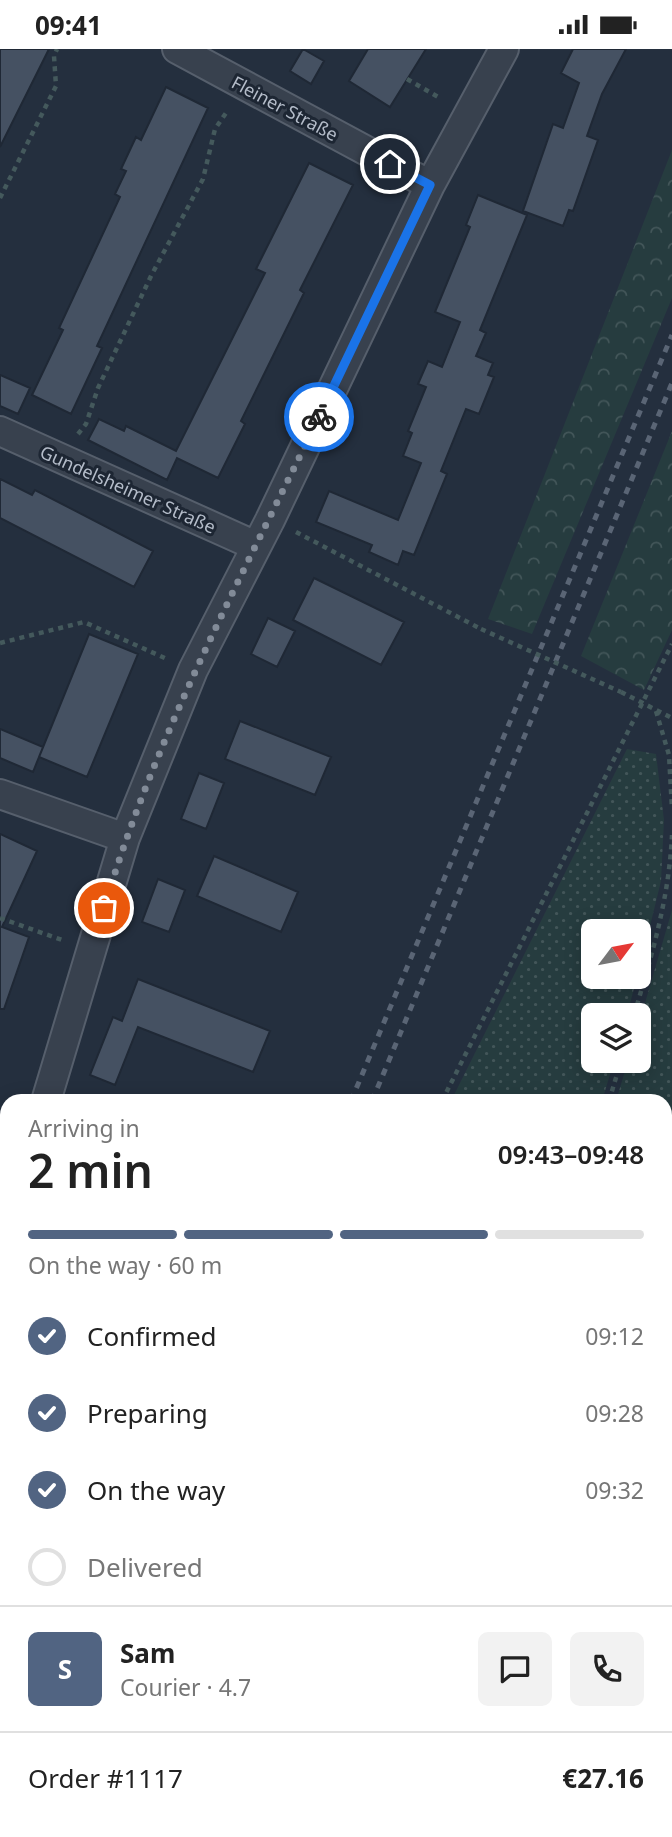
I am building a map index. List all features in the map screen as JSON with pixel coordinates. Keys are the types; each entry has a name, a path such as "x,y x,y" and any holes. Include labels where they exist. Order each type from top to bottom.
{"street":[{"name":"Fleiner Straße","path":"177,49 430,185"},
{"path":"48,1094 125,838 193,670 270,520 430,185 503,49"},
{"name":"Gundelsheimer Straße","path":"0,431 256,546"},
{"path":"0,794 125,838"}],"path":[{"path":"0,198 56,86 54,56 57,49"},
{"path":"407,79 440,98"},
{"path":"58,457 86,424 98,388 151,276 203,180 215,129 245,87"},
{"path":"270,520 481,629 672,717"},
{"path":"0,643 84,622 193,670"},
{"path":"446,1094 672,644"},
{"path":"656,711 669,755 672,809"},
{"path":"638,1003 660,930 670,869 672,835"},
{"path":"0,918 91,950"},
{"path":"611,1094 617,1073"}],"green space":[{"path":"672,150 672,298 532,634 488,619"},
{"path":"672,431 672,630 644,690 581,656"},
{"path":"627,749 656,754 664,820 661,881 651,922 651,919 581,919 581,989 634,989 630,1003 581,1003 581,1073 610,1073 604,1094 454,1094"},
{"path":"672,910 672,1094 618,1094 624,1073 651,1073 651,1003 645,1003"}],"building":[{"path":"0,49 49,49 0,147"},
{"path":"303,49 324,61 311,84 290,71"},
{"path":"368,49 426,49 390,107 349,81"},
{"path":"573,49 626,49 602,94 587,136 598,140 573,211 569,210 563,226 523,211 553,124 563,128 579,83 561,73"},
{"path":"166,87 208,108 97,346 102,348 71,414 32,395 63,330 59,328 120,197 115,194 126,171 121,169 136,137 141,140"},
{"path":"309,163 353,185 300,290 304,293 241,421 245,424 218,478 177,458 167,480 88,440 99,419 124,431 126,426 176,451 265,273 256,269"},
{"path":"478,195 527,215 480,330 486,333 476,356 493,363 488,375 494,377 479,414 466,409 441,471 447,474 414,555 403,551 398,565 369,552 372,545 316,522 329,491 398,520 421,463 403,456 412,433 408,431 426,387 418,384 428,361 442,367 460,322 435,312 470,227 466,225"},
{"path":"0,375 30,388 18,414 0,406"},
{"path":"0,479 32,495 35,490 153,551 134,587 0,518"},
{"path":"314,578 404,622 381,665 293,620"},
{"path":"268,618 295,631 277,667 251,654"},
{"path":"89,634 138,654 87,777 39,757"},
{"path":"240,721 331,757 315,795 225,759"},
{"path":"0,729 43,747 33,772 0,758"},
{"path":"199,773 224,783 206,829 181,819"},
{"path":"0,834 37,851 2,927 29,937 4,1009 0,1009"},
{"path":"214,856 298,892 281,932 197,896"},
{"path":"158,879 185,890 169,932 142,922"},
{"path":"138,979 270,1031 253,1072 138,1027 115,1085 90,1075 113,1017 122,1021"}],"railway":[{"path":"354,1094 672,335"},
{"path":"375,1094 672,383"}],"way so far":[{"path":"104,908 125,838 193,670 319,417"}],"route":[{"path":"319,417 430,185 390,164"}]}
